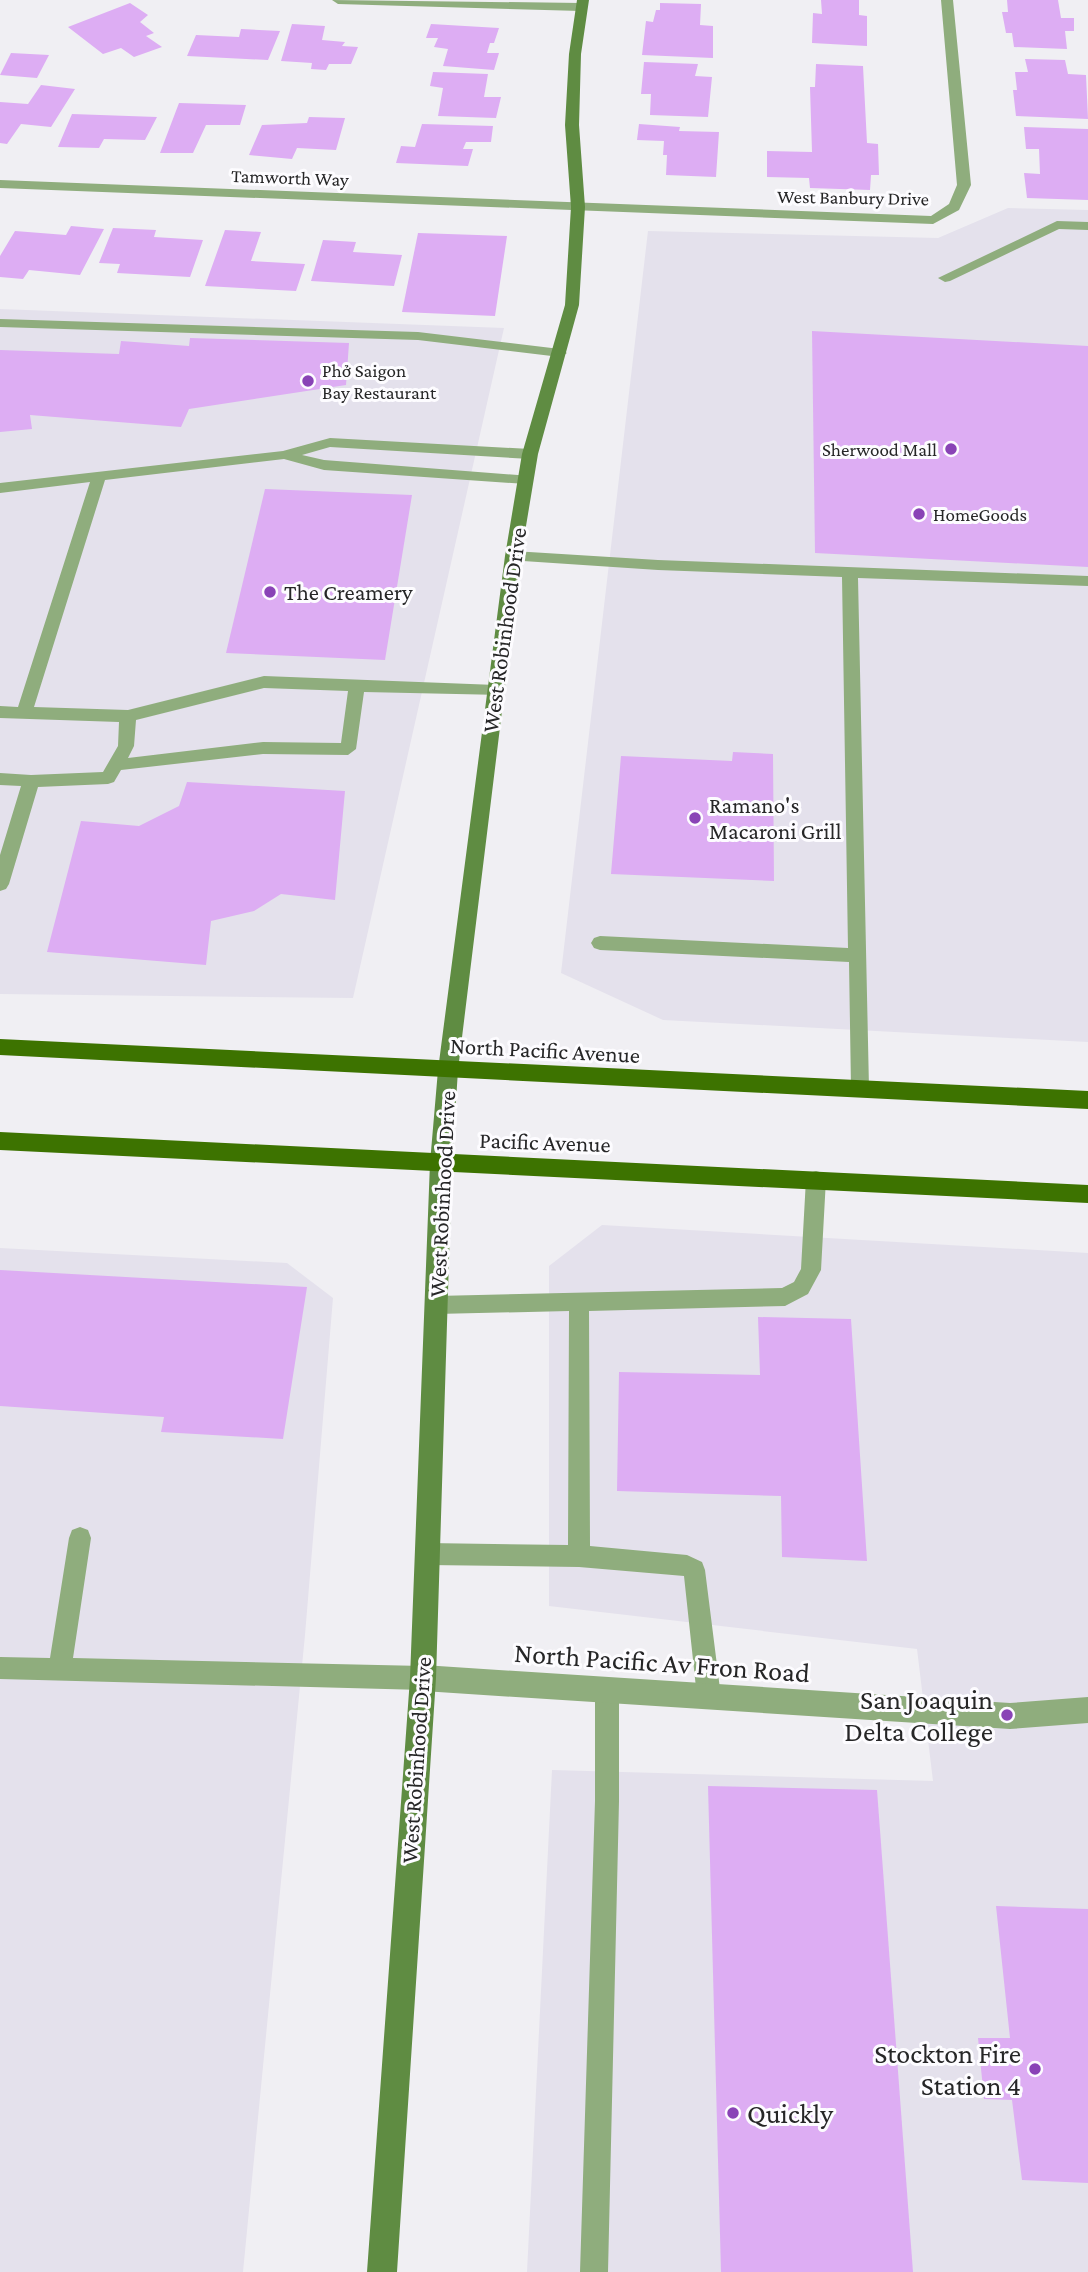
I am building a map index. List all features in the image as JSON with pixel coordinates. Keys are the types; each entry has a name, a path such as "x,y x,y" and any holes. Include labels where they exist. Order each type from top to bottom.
{"main road":[{"name":"North Pacific Avenue","path":"0,1047 1088,1100"},
{"name":"Pacific Avenue","path":"0,1140 1088,1194"}],"street":[{"path":"338,0 582,4"},
{"name":"West Banbury Drive","path":"578,207 908,221 933,220 949,213 958,205 964,185 947,0"},
{"name":"West Robinhood Drive","path":"382,2272 423,1678 441,1163 448,1070 513,556 530,454 572,305 578,207 572,125 575,54 582,4"},
{"name":"Tamworth Way","path":"0,184 578,207"},
{"name":"North Pacific Av Fron Road","path":"423,1678 1010,1716 1088,1710"}],"lane":[{"path":"945,278 1057,225 1088,226"},
{"path":"0,323 418,335 560,354"},
{"path":"1,491 99,476 284,455 330,442 530,454"},
{"path":"284,455 324,465 526,479"},
{"path":"24,712 99,476"},
{"path":"513,556 1088,581"},
{"path":"850,572 860,1088"},
{"path":"0,712 128,716 264,682 496,691"},
{"path":"0,779 31,781 111,772 264,748 348,749 357,685"},
{"path":"111,772 126,746 128,716"},
{"path":"0,884 31,781"},
{"path":"600,943 858,955"},
{"path":"436,1305 785,1297 801,1288 811,1270 816,1180"},
{"path":"579,1302 579,1556"},
{"path":"60,1669 80,1538"},
{"path":"427,1554 579,1556 687,1566 694,1570 709,1697"},
{"path":"0,1668 423,1678"},
{"path":"594,2272 607,1801 607,1690"}],"shaded area":[{"path":"1008,208 1088,210 1088,1042 663,1020 561,973 648,231 938,238"},
{"path":"0,309 504,328 353,998 0,994"},
{"path":"602,1225 1088,1253 1088,2272 527,2272 552,1770 933,1781 917,1649 549,1606 549,1266"},
{"path":"0,1248 287,1263 333,1298 305,1635 243,2272 0,2272"}],"building":[{"path":"821,0 859,0 859,15 867,16 867,46 812,43 813,13 822,14"},
{"path":"1007,0 1058,0 1061,18 1074,18 1074,31 1065,31 1067,49 1014,47 1012,33 1006,33 1002,12 1008,12"},
{"path":"130,3 148,15 140,22 154,33 146,36 162,47 134,57 121,48 103,54 68,27"},
{"path":"660,3 701,4 700,25 713,26 713,58 642,55 646,21 653,22 656,10 660,10"},
{"path":"292,24 325,26 322,40 345,42 342,46 358,47 351,64 329,64 326,70 311,69 312,63 281,61"},
{"path":"431,24 499,28 487,53 499,53 494,70 443,66 448,49 434,47 438,38 426,38"},
{"path":"241,29 280,31 268,60 187,56 196,35 239,37"},
{"path":"11,53 49,55 37,78 0,75"},
{"path":"1025,59 1065,60 1068,74 1086,75 1088,119 1016,116 1013,90 1017,90 1015,72 1028,72"},
{"path":"644,62 698,64 695,76 712,77 708,117 650,115 651,94 641,94"},
{"path":"816,64 863,66 867,143 878,144 879,175 871,175 870,190 810,188 809,178 767,177 767,151 812,152 810,87 815,87"},
{"path":"433,72 488,74 484,97 501,97 496,118 438,116 443,88 430,86"},
{"path":"41,85 75,89 51,127 21,124 7,144 0,143 0,102 28,104"},
{"path":"179,103 246,105 240,125 206,125 193,153 160,153"},
{"path":"72,114 157,117 145,140 104,139 99,148 58,147"},
{"path":"309,117 345,118 336,150 297,148 292,159 249,155 262,125 307,123"},
{"path":"422,124 493,126 491,142 466,142 463,149 473,149 468,166 396,163 401,146 415,147"},
{"path":"639,124 680,127 679,131 719,132 716,177 666,175 667,155 663,155 664,141 637,140"},
{"path":"1024,127 1088,129 1088,200 1027,198 1024,173 1040,174 1039,149 1026,149"},
{"path":"71,226 104,229 80,275 29,270 23,279 0,277 0,256 15,231 66,235"},
{"path":"113,228 156,230 154,237 203,240 190,277 117,273 120,264 99,263"},
{"path":"225,230 261,232 251,261 305,264 296,291 205,286"},
{"path":"418,233 507,236 495,316 402,312"},
{"path":"323,240 356,242 353,252 402,255 394,286 311,281"},
{"name":"Sherwood Mall","path":"812,331 1088,346 1088,567 815,553"},
{"path":"190,338 349,343 346,385 189,409 181,427 30,415 32,429 0,432 0,350 119,354 121,341 189,346"},
{"path":"265,489 412,495 385,660 226,653"},
{"name":"Ramano's Macaroni Grill","path":"733,752 773,754 774,881 611,874 621,756 732,761"},
{"path":"187,782 345,791 335,900 281,894 254,911 211,921 206,965 47,952 81,821 139,826 179,806"},
{"path":"0,1270 307,1287 283,1439 161,1432 164,1417 0,1406"},
{"path":"758,1317 851,1319 867,1561 782,1557 781,1496 617,1491 619,1372 760,1375"},
{"path":"708,1786 877,1790 913,2272 721,2272"},
{"name":"Stockton Fire Station 4","path":"996,1906 1088,1909 1088,2183 1022,2180 1012,2100 984,2099 978,2038 1010,2038"}],"place":[{"name":"Phở Saigon Bay Restaurant","path":"308,381"},
{"name":"Sherwood Mall","path":"951,449"},
{"name":"HomeGoods","path":"919,514"},
{"name":"The Creamery","path":"270,592"},
{"name":"Ramano's Macaroni Grill","path":"695,818"},
{"name":"San Joaquin Delta College","path":"1007,1715"},
{"name":"Stockton Fire Station 4","path":"1035,2069"},
{"name":"Quickly","path":"733,2113"}]}
